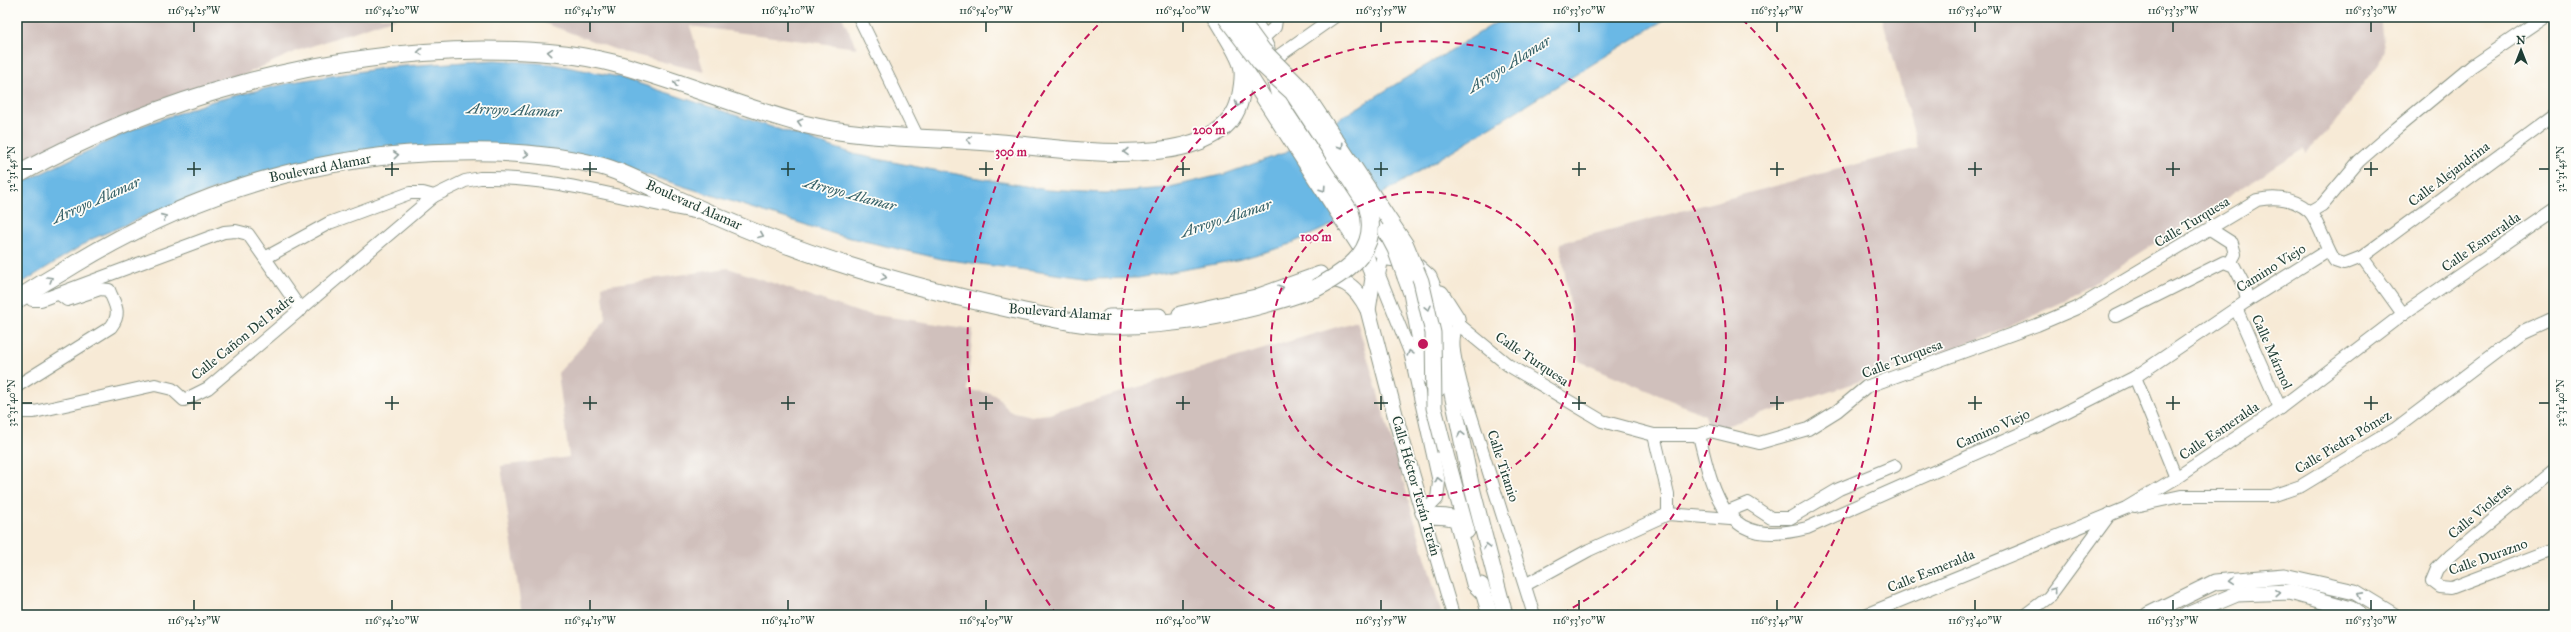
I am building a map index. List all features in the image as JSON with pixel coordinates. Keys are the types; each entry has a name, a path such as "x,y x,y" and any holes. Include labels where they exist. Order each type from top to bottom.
{"highway":[{"path":"17,175 55,154 124,123 210,92 293,71 363,58 429,51 552,52 611,63 802,123 838,131 1002,143 1087,152 1144,152 1202,141 1226,125 1239,106 1243,87 1243,66 1216,17"},
{"path":"1226,17 1261,63 1293,92 1368,205"},
{"name":"Boulevard Alamar","path":"22,296 121,236 208,198 265,178 320,165 376,157 429,152 526,153 570,160 623,173 716,216 839,264 980,303 1054,319 1104,326 1154,325 1220,316 1258,307 1313,283 1340,276 1361,255 1370,233 1371,216 1368,205"}],"main road":[{"path":"1239,17 1263,50 1302,89 1406,245 1421,281 1433,332 1434,408 1490,615"},
{"path":"1253,17 1264,42 1282,107 1291,131"},
{"path":"1243,66 1291,131 1356,226 1383,255 1388,258 1411,262 1429,277 1440,309 1447,370 1471,484 1505,615"},
{"path":"1368,205 1395,249 1411,293 1426,373 1456,412"},
{"path":"1356,226 1358,243 1372,273"},
{"path":"1313,283 1342,263 1358,243"},
{"path":"1372,273 1383,255 1388,252 1401,253 1427,266 1433,272 1458,324"},
{"name":"Calle Héctor Terán Terán","path":"1368,310 1372,273"},
{"name":"Calle Héctor Terán Terán","path":"1313,283 1331,278 1351,286 1360,294 1368,310 1398,426 1423,513"},
{"path":"1423,513 1427,515 1452,518 1457,521 1474,584 1484,594"},
{"path":"2148,615 2215,582 2284,576 2355,592 2393,615"},
{"path":"2187,615 2236,594 2290,592 2351,609 2359,615"}],"street":[{"path":"859,17 918,138"},
{"path":"1270,62 1334,17"},
{"path":"2328,250 2310,212 2322,205 2359,161 2397,128 2472,66 2544,17"},
{"path":"1276,20 1275,27 1264,42 1288,48"},
{"name":"Calle Alejandrina","path":"2328,250 2335,261 2344,264 2362,257 2554,115"},
{"name":"Calle Cañon Del Padre","path":"17,412 34,412 155,385 172,389 184,400 208,388 434,196 465,181 493,178 597,190 634,201 716,216"},
{"path":"265,258 329,223 410,193 424,193 434,196"},
{"name":"Calle Turquesa","path":"1440,309 1508,364 1577,407 1602,420 1654,435 1699,435 1710,431 1759,443 1808,429 1837,411 1866,386 2037,325 2077,308 2257,200 2270,197 2283,197 2310,212"},
{"name":"Calle Esmeralda","path":"1865,615 2126,508 2176,478 2280,408 2403,314 2554,210"},
{"path":"2210,229 2232,243 2235,254 2230,263"},
{"path":"22,296 32,300 59,294 224,232 236,231 248,234 301,310"},
{"name":"Camino Viejo","path":"1728,516 1744,529 1761,533 1785,534 1807,528 2040,425 2135,377 2236,308 2328,250"},
{"path":"1383,255 1379,275 1410,352 1439,482 1437,499 1423,513"},
{"path":"2362,257 2403,314"},
{"path":"2230,263 2244,285 2247,301"},
{"path":"2116,316 2174,289 2218,265 2230,263"},
{"path":"17,386 111,327 116,320 118,311 109,290 100,289 67,300 59,294"},
{"name":"Calle Mármol","path":"2236,308 2280,408"},
{"name":"Calle Piedra Pómez","path":"2126,508 2182,496 2272,496 2301,486 2395,429 2523,332 2554,318"},
{"name":"Calle Titanio","path":"1458,324 1454,332 1454,349 1461,384 1534,615"},
{"path":"2135,377 2176,478"},
{"path":"1654,435 1668,494 1668,514"},
{"path":"1699,435 1705,460 1728,516"},
{"path":"1525,585 1589,550 1668,514 1728,516 1748,503 1771,518 1790,518 1839,489 1895,466"},
{"name":"Calle Violetas","path":"2432,581 2437,569 2451,556 2554,469"},
{"name":"Calle Héctor Terán Terán","path":"1423,513 1453,615"},
{"path":"2025,615 2049,597 2110,514"},
{"name":"Calle Durazno","path":"2432,581 2440,587 2451,588 2554,549"}],"shaded area":[{"path":"17,17 398,17 297,51 17,177"},
{"path":"398,17 842,17 857,48 690,26 704,72 619,51 539,21"},
{"path":"1882,17 2380,17 2384,49 2379,64 2333,125 2305,153 2303,149 2065,301 1977,340 1823,394 1710,431 1705,415 1579,361 1560,243 1918,148"},
{"path":"728,268 861,313 973,329 967,390 990,393 998,397 1009,411 1031,416 1049,414 1357,321 1442,615 522,615 501,466 569,457 558,373 606,320 602,286"}],"water":[{"name":"Arroyo Alamar","path":"1505,17 1669,17 1330,226 1283,247 1237,260 1138,278 1093,279 942,259 838,235 638,172 486,147 224,186 150,214 92,239 17,286 17,185 136,128 213,101 298,81 390,67 495,60 551,64 619,77 857,155 1047,190 1104,193 1166,188 1225,174 1284,153"}]}
